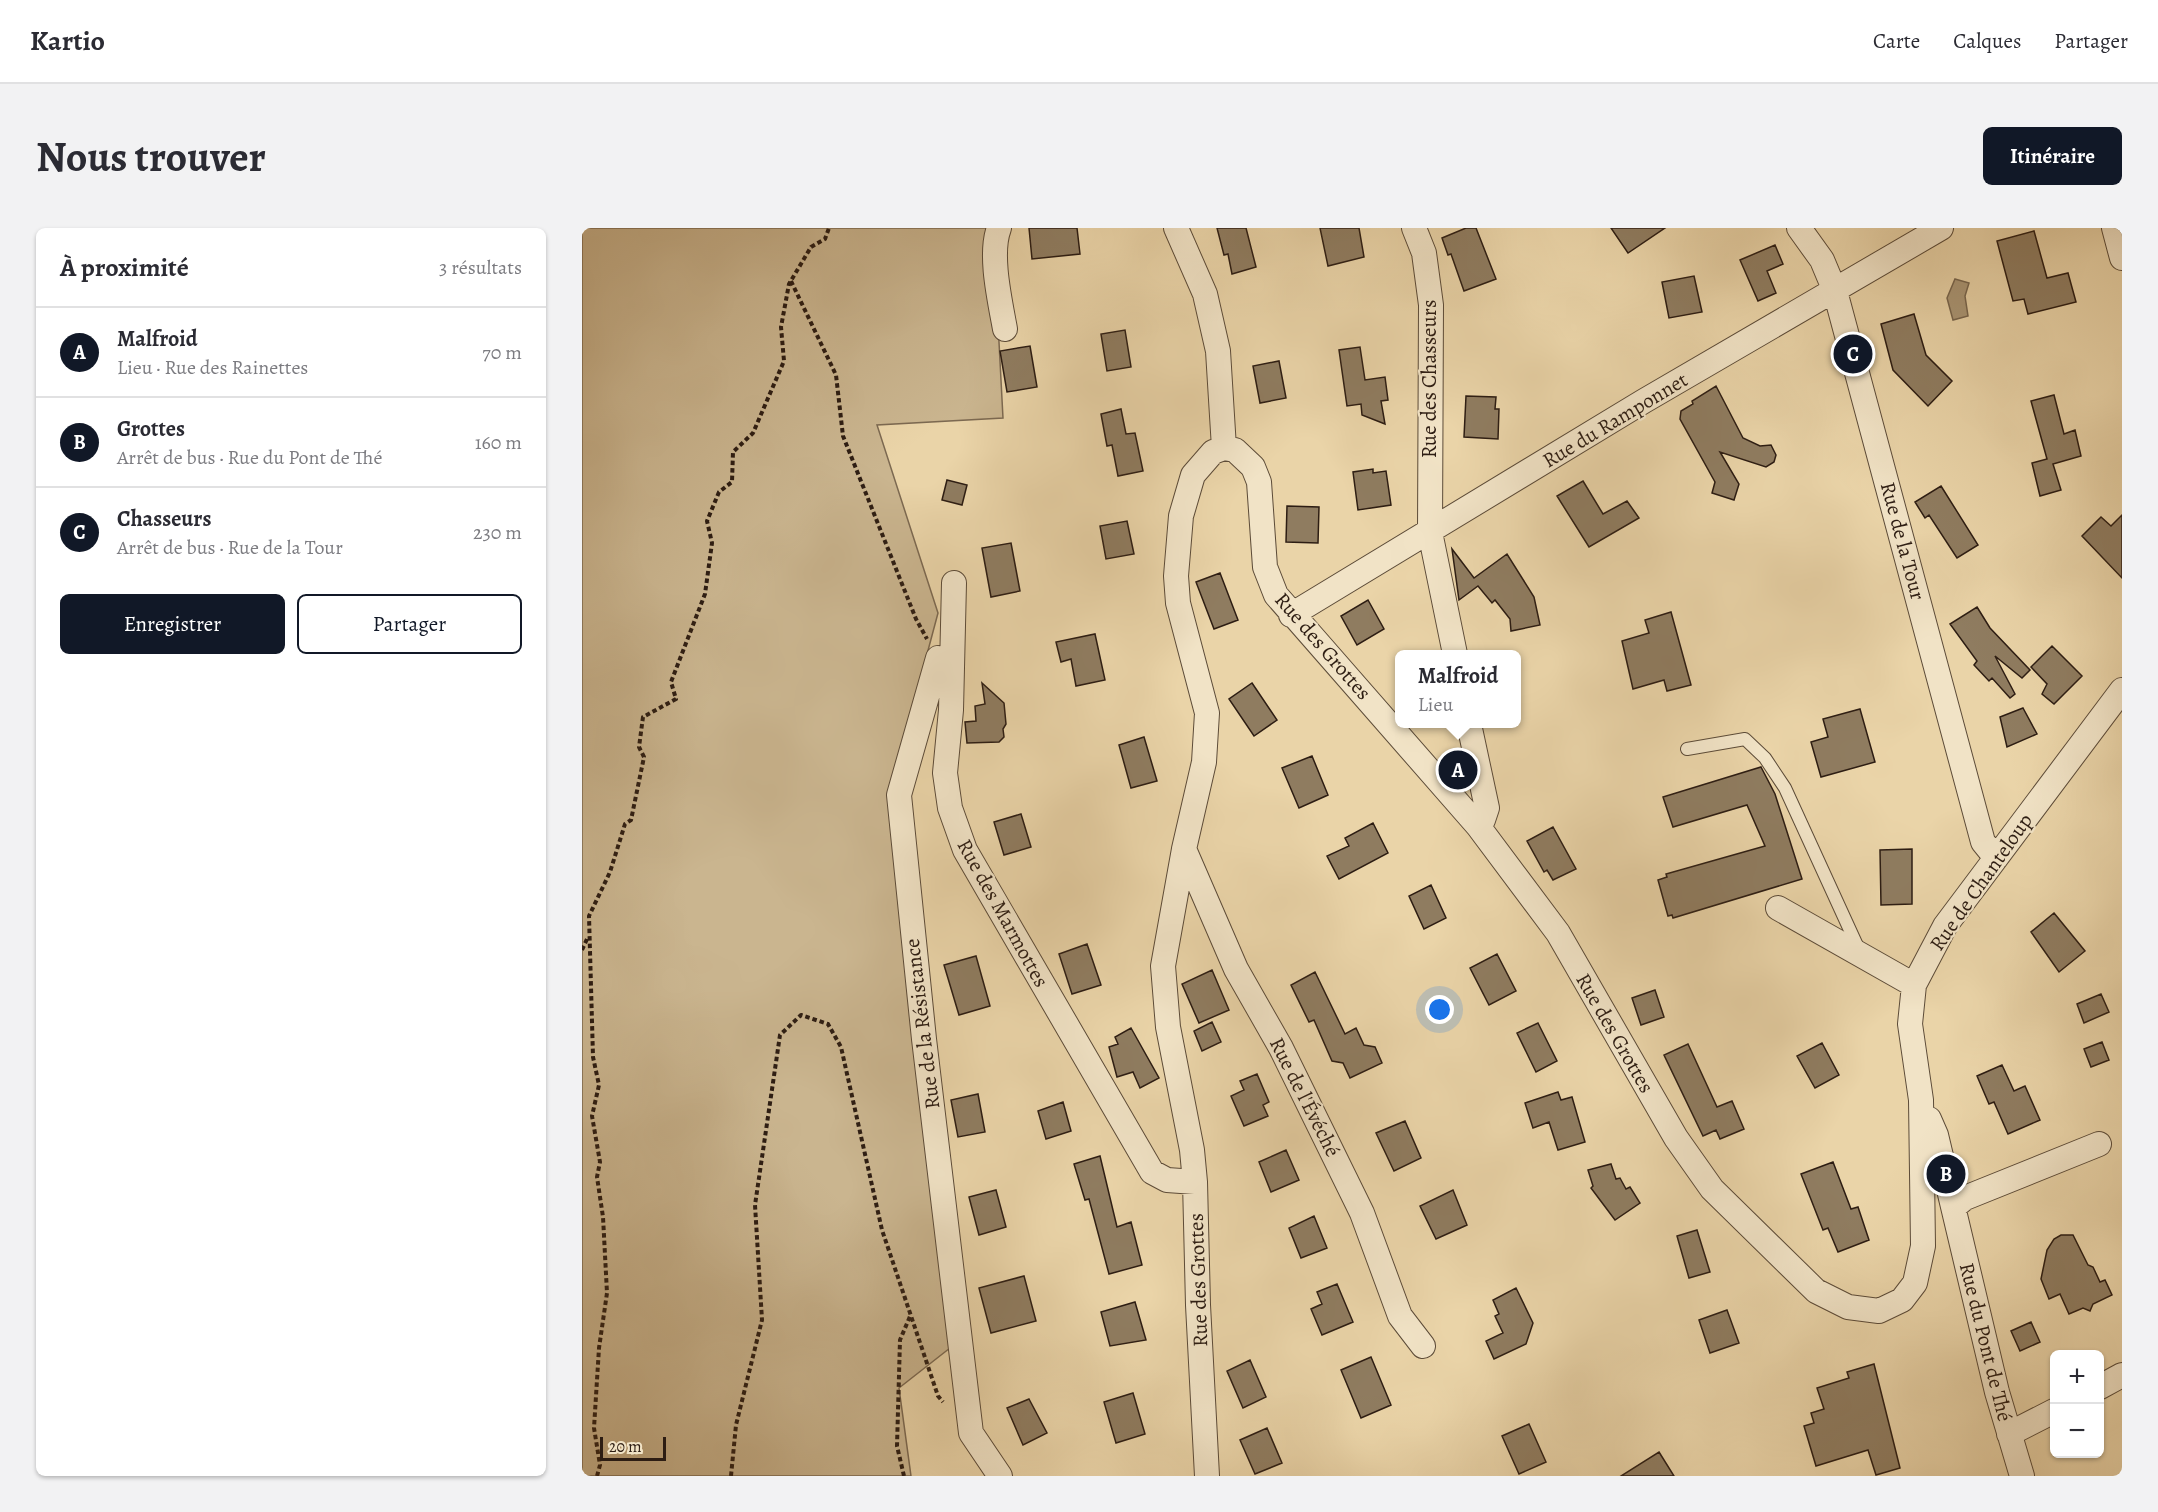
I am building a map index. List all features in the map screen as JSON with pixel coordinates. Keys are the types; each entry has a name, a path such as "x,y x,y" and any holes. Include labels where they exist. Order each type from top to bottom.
{"street":[{"path":"999,228 996,237 998,291 1005,328"},
{"path":"1176,228 1205,294 1216,340 1224,448"},
{"name":"Rue des Chasseurs","path":"1414,228 1424,253 1431,305 1430,532 1454,650"},
{"name":"Rue de la Tour","path":"1799,228 1822,260 1835,291 1983,842 1996,858"},
{"name":"Rue du Ramponnet","path":"1291,615 1644,401 1941,228"},
{"path":"2114,228 2122,258"},
{"name":"Rue des Grottes","path":"1207,1476 1198,1305 1195,1182 1192,1150 1168,1027 1163,966 1184,849 1204,762 1207,713 1178,603 1176,576 1181,516 1193,475 1213,452 1224,448 1235,450 1253,466 1260,482 1265,567 1276,596 1478,826 1558,933 1676,1138 1712,1189 1816,1291 1848,1307 1879,1311 1902,1300 1915,1282 1923,1246 1921,1100"},
{"name":"Rue des Marmottes","path":"954,583 951,693 945,773 950,808 965,850 1152,1172 1167,1180 1195,1182"},
{"path":"938,658 946,664 951,693"},
{"name":"Rue de la Résistance","path":"938,658 899,795 924,1040 971,1433 1000,1476"},
{"name":"Rue de Chanteloup","path":"1921,1100 1910,1024 1914,985 1945,926 2122,690"},
{"path":"1470,728 1487,808 1484,820 1478,826"},
{"name":"Rue de l'Évéché","path":"1184,849 1236,969 1281,1048 1362,1213 1400,1316 1424,1346"},
{"path":"1778,908 1914,985"},
{"name":"Rue du Pont de Thé","path":"1921,1100 1936,1135 1972,1289 2022,1476"},
{"path":"1954,1207 1965,1198 2099,1144"},
{"path":"2104,1385 2122,1375"},
{"path":"2009,1434 2050,1414"}],"lane":[{"path":"1688,749 1744,739 1765,758 1785,788 1862,955"}],"path":[{"path":"597,1476 600,1465 594,1428 599,1348 607,1293 603,1217 597,1177 600,1162 592,1116 599,1085 593,1057 589,916 610,872 625,824 631,820 644,757 639,747 643,717 676,699 671,682 705,594 712,543 707,521 719,492 732,482 733,452 753,433 784,361 781,327 791,280 811,247 825,239 829,228"},
{"path":"791,280 836,375 843,436 916,619 938,658"},
{"path":"582,950 588,939"},
{"path":"730,1476 736,1425 762,1320 755,1205 780,1035 801,1015 828,1024 842,1047 882,1230 938,1396 944,1404"},
{"path":"904,1476 897,1446 900,1340 911,1314"}],"shaded area":[{"path":"582,228 993,228 1003,418 877,425 938,613 890,793 950,1348 899,1388 911,1476 582,1476"},
{"path":"1955,279 1969,283 1965,296 1968,316 1953,320 1947,298"}],"building":[{"path":"1029,228 1077,228 1080,254 1032,259"},
{"path":"1217,228 1246,228 1256,267 1232,274 1228,254 1224,255"},
{"path":"1320,228 1359,228 1364,257 1328,266"},
{"path":"1466,228 1476,228 1496,279 1464,291 1451,254 1448,255 1442,238"},
{"path":"1611,228 1665,228 1628,253"},
{"path":"2034,231 2047,278 2068,273 2076,302 2028,314 2024,299 2013,301 1997,241"},
{"path":"1775,245 1783,264 1767,271 1776,293 1758,301 1740,260"},
{"path":"1694,276 1702,312 1669,318 1662,282"},
{"path":"1914,314 1926,355 1952,381 1928,406 1893,370 1881,324"},
{"path":"1125,330 1131,367 1107,371 1101,334"},
{"path":"1030,346 1037,387 1007,392 1000,351"},
{"path":"1360,347 1365,380 1385,377 1388,400 1381,401 1385,424 1362,415 1361,404 1347,406 1339,350"},
{"path":"1279,361 1286,398 1260,403 1253,366"},
{"path":"1716,386 1743,438 1760,446 1771,445 1776,455 1774,462 1766,467 1720,452 1739,484 1734,500 1712,493 1715,482 1680,419 1681,411"},
{"path":"2054,395 2064,434 2075,430 2081,456 2053,464 2061,490 2040,496 2032,463 2047,459 2031,401"},
{"path":"1466,396 1496,397 1495,409 1499,409 1498,439 1464,437"},
{"path":"1121,409 1126,434 1135,433 1143,471 1118,476 1112,445 1107,446 1101,414"},
{"path":"1373,469 1373,473 1386,471 1391,505 1358,510 1353,472"},
{"path":"947,480 967,485 962,505 942,500"},
{"path":"1583,481 1603,514 1627,501 1639,518 1589,547 1557,496"},
{"path":"1941,486 1978,545 1957,558 1929,515 1925,518 1915,502"},
{"path":"1287,506 1319,507 1318,543 1286,542"},
{"path":"2122,515 2122,578 2082,536 2101,517 2111,526"},
{"path":"1127,521 1134,554 1106,559 1100,526"},
{"path":"1011,543 1020,591 991,597 982,548"},
{"path":"1452,549 1474,578 1507,554 1534,597 1540,625 1511,631 1510,619 1495,600 1492,603 1478,586 1459,600"},
{"path":"1220,573 1238,620 1214,629 1196,582"},
{"path":"1368,600 1384,629 1357,645 1341,616"},
{"path":"1977,607 1990,628 2030,670 2022,678 1995,656 2015,694 2010,698 1992,678 1989,681 1974,665 1977,661 1950,624"},
{"path":"1671,612 1691,685 1667,691 1664,680 1633,689 1622,641 1649,633 1645,620"},
{"path":"1095,634 1105,680 1076,686 1071,659 1061,662 1056,642"},
{"path":"2052,646 2082,676 2054,704 2042,694 2047,684 2031,667"},
{"path":"982,683 1004,703 1006,724 1003,729 1004,737 999,742 967,743 965,722 976,721 975,706 985,704"},
{"path":"1252,683 1277,720 1254,736 1229,699"},
{"path":"2023,708 2037,734 2007,747 2000,717"},
{"path":"1860,709 1875,762 1821,777 1811,742 1828,737 1823,719"},
{"path":"1144,737 1157,781 1131,788 1119,745"},
{"path":"1312,756 1328,795 1299,808 1282,768"},
{"path":"1761,767 1775,794 1802,879 1673,918 1672,915 1668,916 1658,880 1667,877 1666,874 1765,846 1747,805 1673,827 1663,797"},
{"path":"1021,814 1031,847 1004,855 994,822"},
{"path":"1373,823 1388,853 1339,879 1327,856 1349,846 1345,838"},
{"path":"1553,827 1576,869 1553,880 1547,870 1544,872 1527,841"},
{"path":"1912,849 1912,904 1881,905 1880,850"},
{"path":"1431,885 1446,918 1424,929 1409,896"},
{"path":"2054,913 2085,951 2059,972 2031,932"},
{"path":"1087,944 1101,985 1072,994 1059,954"},
{"path":"1497,954 1516,991 1489,1005 1470,968"},
{"path":"976,956 990,1006 959,1015 944,965"},
{"path":"1212,970 1229,1010 1199,1023 1182,984"},
{"path":"1315,972 1345,1034 1356,1028 1364,1045 1375,1047 1382,1063 1350,1078 1343,1063 1332,1061 1314,1020 1309,1022 1291,985"},
{"path":"1655,990 1664,1017 1641,1025 1632,998"},
{"path":"2101,994 2109,1012 2084,1023 2077,1004"},
{"path":"1212,1022 1221,1042 1202,1051 1194,1031"},
{"path":"1538,1023 1557,1061 1536,1072 1517,1033"},
{"path":"1131,1028 1159,1078 1140,1088 1133,1072 1117,1077 1109,1047 1118,1044 1115,1037"},
{"path":"2102,1042 2109,1060 2091,1067 2084,1049"},
{"path":"1822,1043 1839,1075 1815,1088 1797,1056"},
{"path":"1688,1044 1717,1107 1732,1101 1744,1129 1720,1139 1716,1130 1703,1136 1664,1055"},
{"path":"2002,1065 2014,1091 2025,1086 2040,1120 2008,1134 1994,1102 1989,1104 1977,1076"},
{"path":"1257,1074 1269,1102 1263,1105 1268,1116 1244,1126 1231,1096 1244,1090 1240,1081"},
{"path":"1558,1092 1561,1100 1572,1097 1585,1142 1558,1150 1549,1122 1533,1128 1525,1103"},
{"path":"978,1094 985,1132 958,1137 951,1100"},
{"path":"1063,1102 1071,1131 1046,1139 1038,1111"},
{"path":"1405,1121 1421,1158 1394,1171 1376,1133"},
{"path":"1286,1150 1299,1180 1271,1192 1259,1162"},
{"path":"1100,1156 1117,1227 1131,1222 1142,1265 1109,1274 1089,1199 1085,1200 1074,1164"},
{"path":"1833,1162 1851,1209 1858,1207 1869,1240 1838,1252 1828,1228 1823,1230 1801,1174"},
{"path":"1611,1164 1616,1179 1620,1178 1626,1189 1630,1187 1640,1203 1615,1220 1591,1188 1593,1186 1588,1170"},
{"path":"996,1190 1006,1227 979,1235 969,1197"},
{"path":"1453,1190 1467,1225 1436,1239 1420,1206"},
{"path":"1314,1216 1327,1248 1301,1258 1289,1228"},
{"path":"1697,1230 1710,1272 1689,1278 1677,1236"},
{"path":"2061,1235 2073,1235 2088,1265 2093,1267 2100,1282 2105,1280 2112,1295 2093,1304 2090,1311 2083,1308 2069,1314 2060,1294 2049,1299 2041,1279 2047,1250 2054,1239"},
{"path":"1024,1276 1036,1321 991,1333 979,1288"},
{"path":"1337,1284 1353,1322 1322,1335 1311,1309 1322,1304 1317,1292"},
{"path":"1516,1288 1533,1323 1526,1344 1494,1359 1486,1341 1503,1333 1495,1316 1499,1314 1493,1300"},
{"path":"1135,1302 1146,1340 1110,1346 1101,1312"},
{"path":"1727,1310 1739,1343 1710,1353 1699,1320"},
{"path":"2031,1322 2040,1342 2020,1351 2011,1331"},
{"path":"1371,1357 1391,1405 1361,1418 1341,1370"},
{"path":"1250,1360 1266,1397 1243,1408 1227,1371"},
{"path":"1874,1364 1900,1468 1876,1475 1868,1450 1816,1466 1804,1426 1814,1423 1811,1413 1824,1409 1817,1388 1849,1378 1847,1372"},
{"path":"1133,1393 1145,1434 1116,1443 1104,1402"},
{"path":"1029,1399 1047,1433 1023,1445 1007,1408"},
{"path":"1529,1424 1546,1462 1519,1474 1502,1436"},
{"path":"1267,1428 1282,1463 1255,1474 1240,1440"},
{"path":"1659,1452 1674,1476 1621,1476"}],"place":[{"name":"Chasseurs","path":"1853,354"},
{"name":"Malfroid","path":"1458,770"},
{"name":"Grottes","path":"1946,1174"}]}
